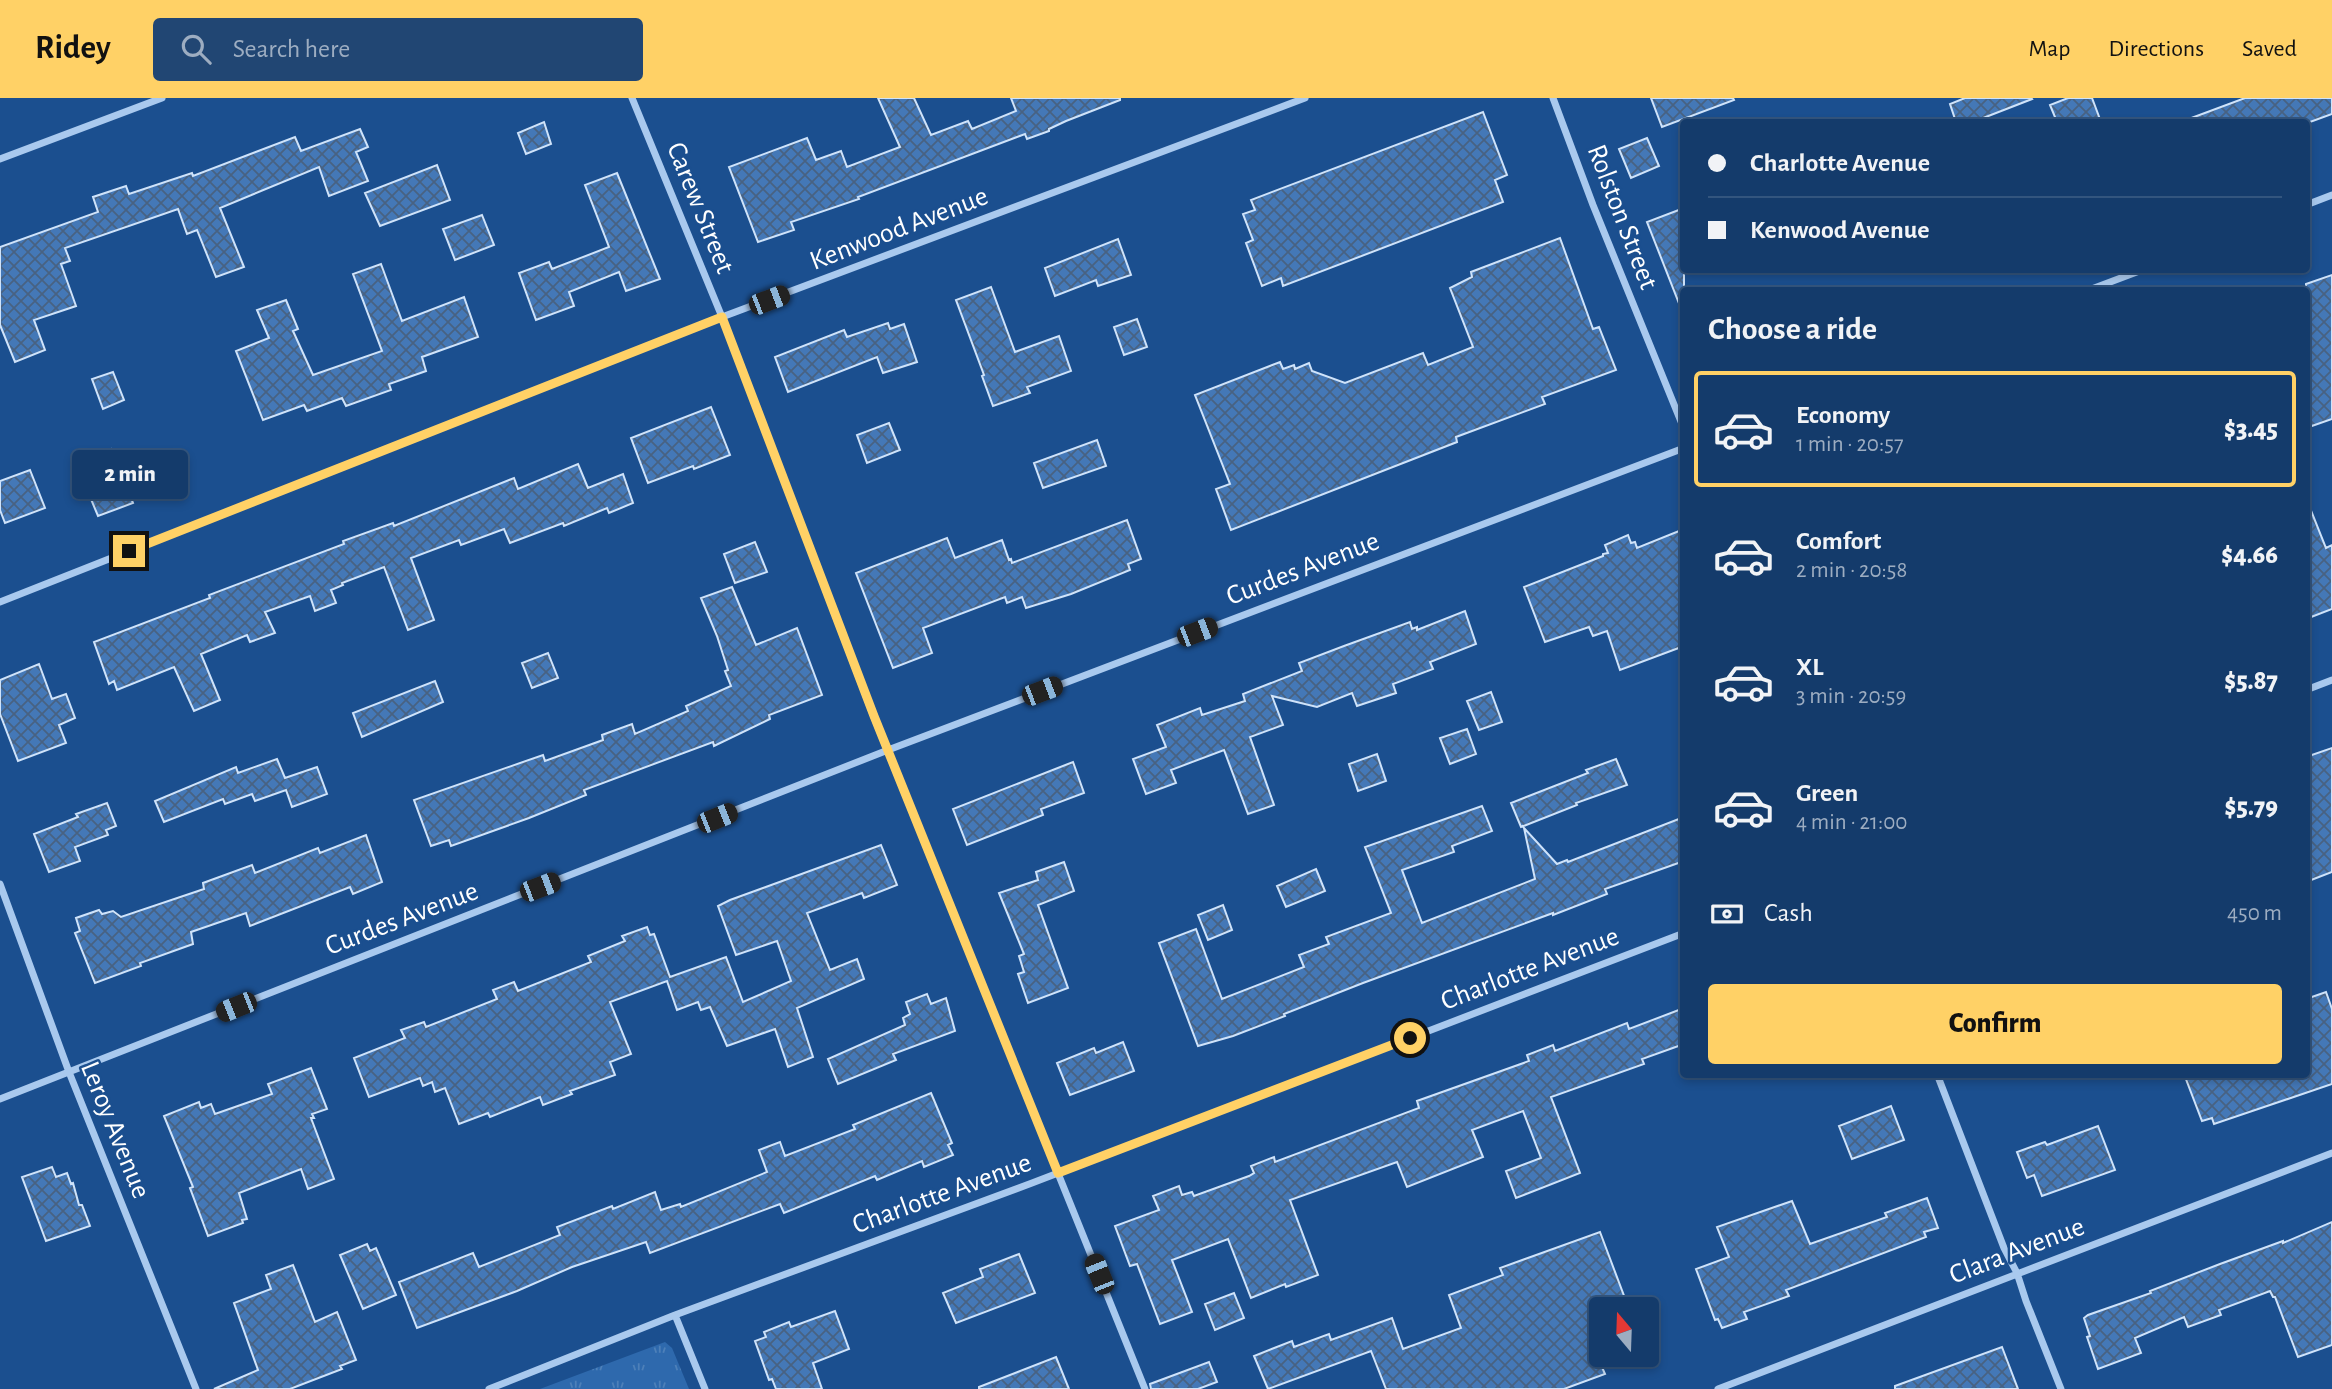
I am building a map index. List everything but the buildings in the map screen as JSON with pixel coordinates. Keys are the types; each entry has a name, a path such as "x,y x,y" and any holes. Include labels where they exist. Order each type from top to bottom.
{"street":[{"path":"0,159 162,98"},
{"name":"Carew Street","path":"632,98 722,317 888,750 1145,1389"},
{"name":"Kenwood Avenue","path":"0,602 722,317 1305,98"},
{"name":"Rolston Street","path":"1553,98 1593,205 1680,419"},
{"path":"2310,203 2332,195"},
{"path":"2097,287 2134,273"},
{"name":"Curdes Avenue","path":"0,1099 888,750 1680,450"},
{"path":"2310,688 2332,680"},
{"name":"Leroy Avenue","path":"0,884 69,1072 195,1389"},
{"name":"Charlotte Avenue","path":"489,1389 675,1315 1058,1173 1680,935"},
{"path":"1939,1078 2061,1389"},
{"name":"Clara Avenue","path":"1718,1389 2332,1153"},
{"path":"675,1315 705,1389"}],"green space":[{"path":"665,1342 672,1348 689,1389 540,1389"}],"route":[{"path":"129,551 722,317 874,716 1058,1173 1410,1038"}]}
